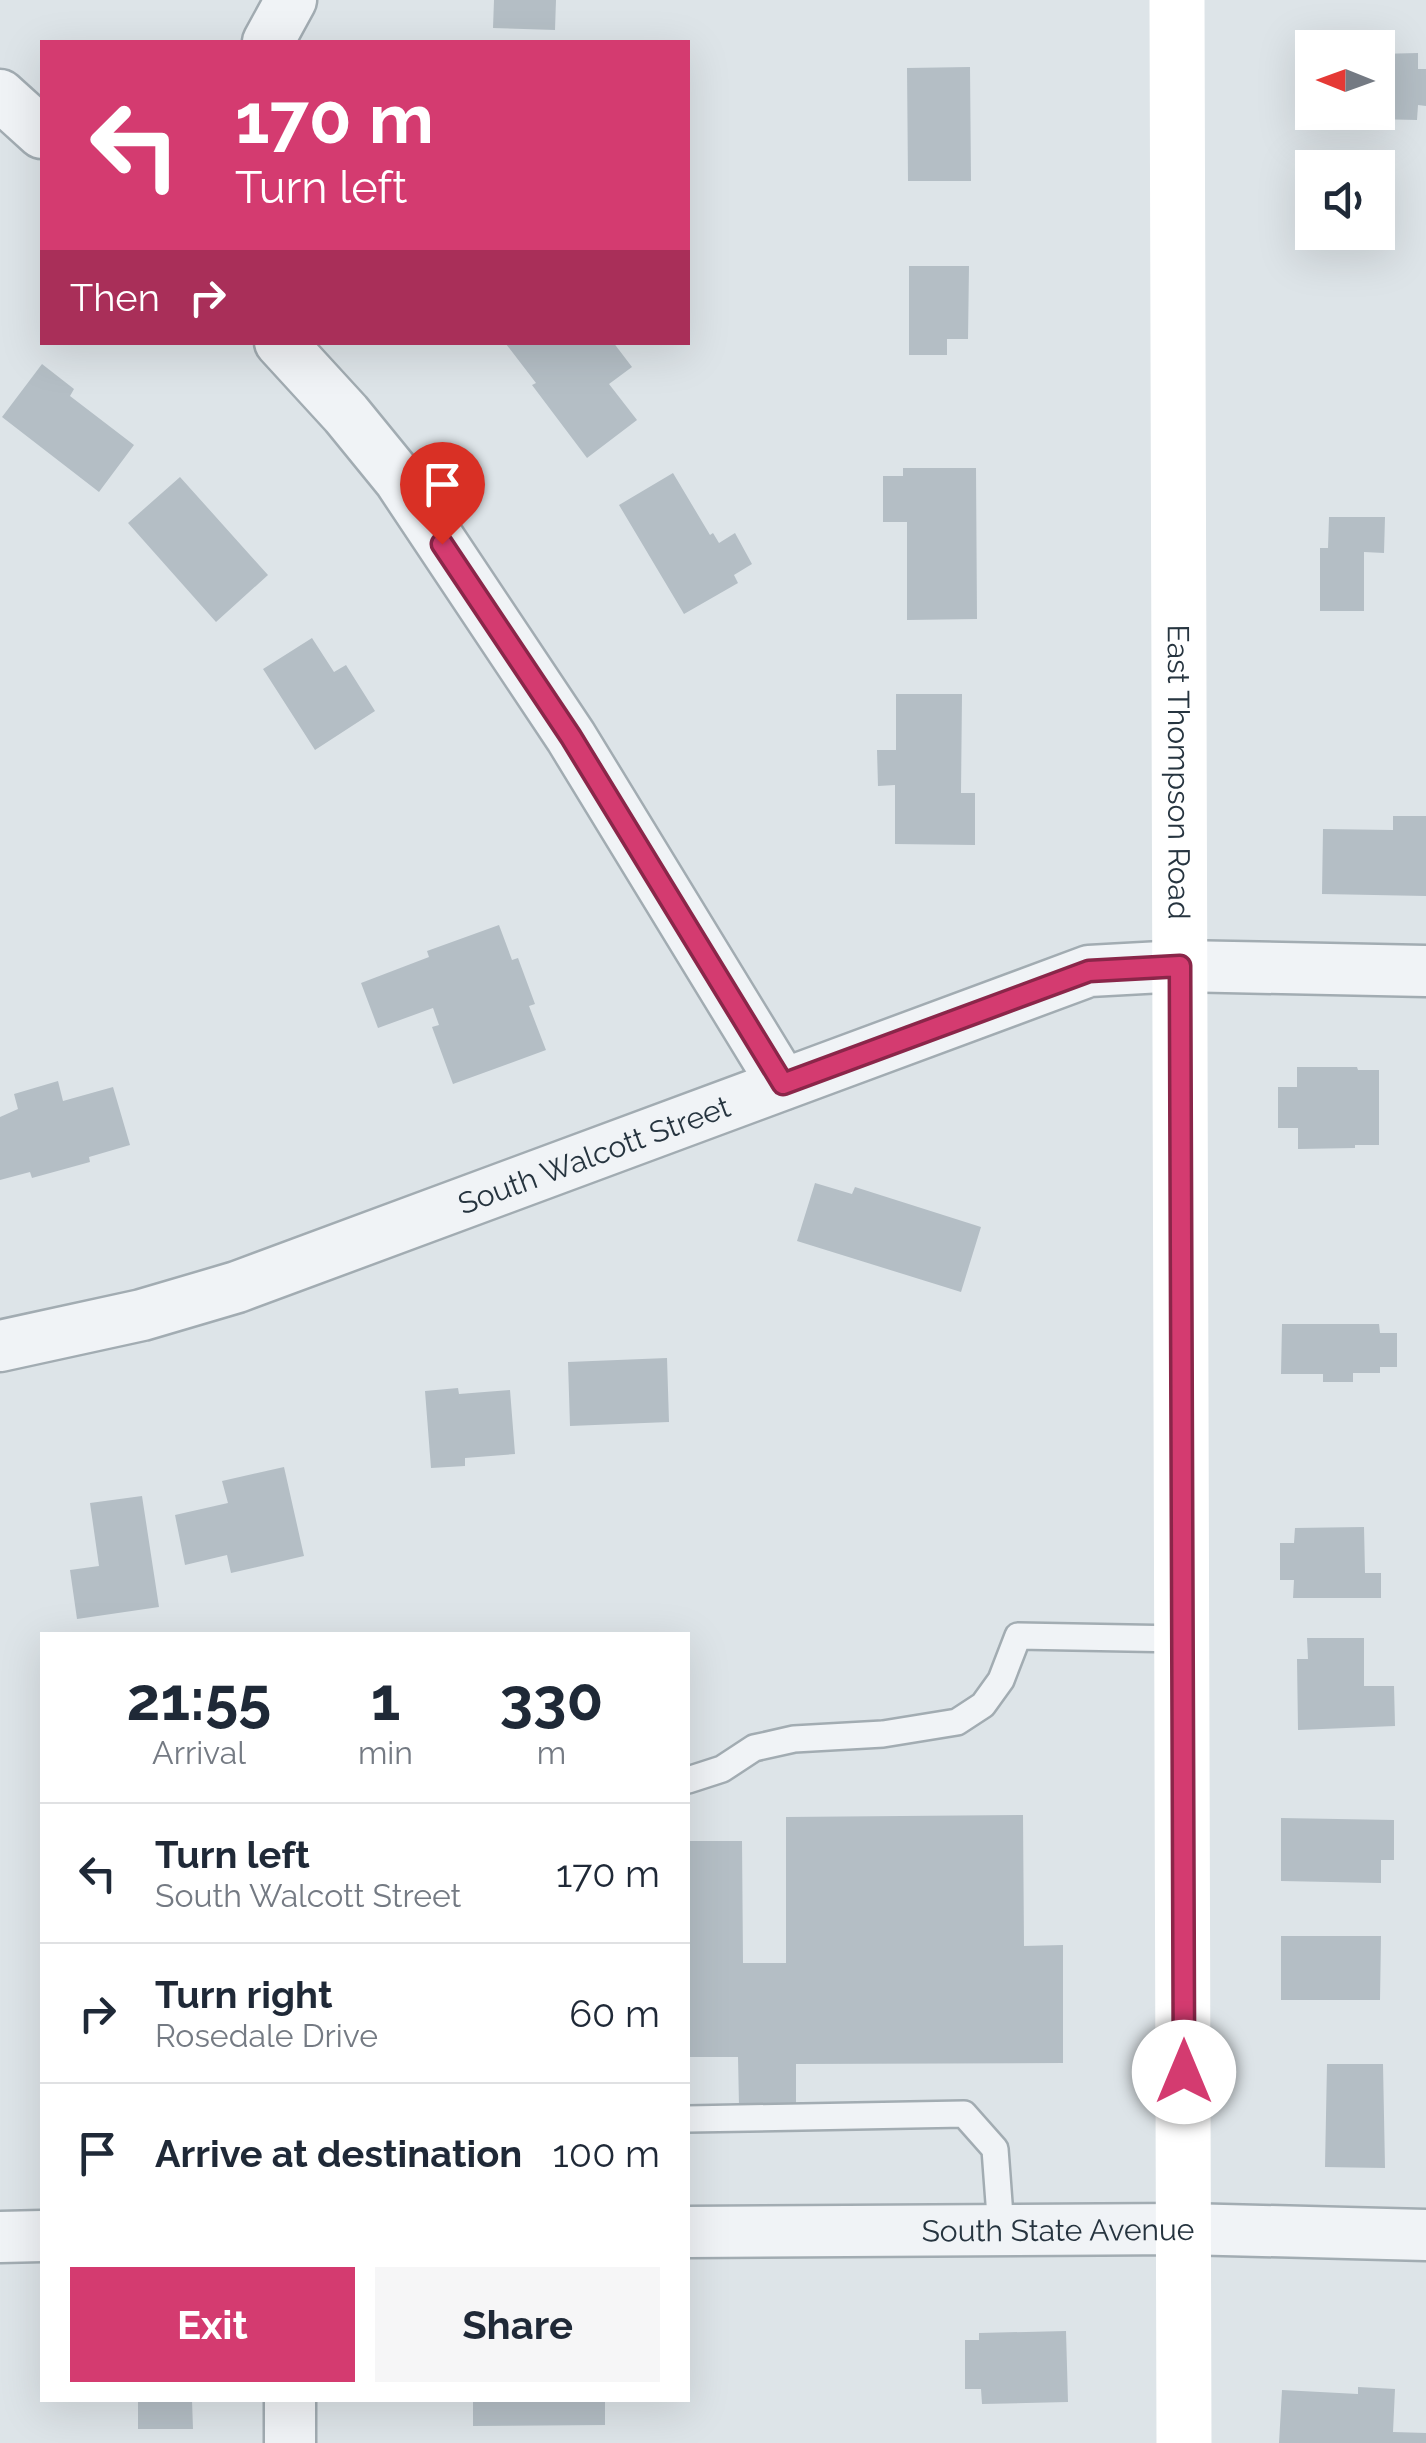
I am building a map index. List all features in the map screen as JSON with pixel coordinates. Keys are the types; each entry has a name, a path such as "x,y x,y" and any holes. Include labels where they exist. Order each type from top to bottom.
{"main road":[{"name":"East Thompson Road","path":"1177,0 1184,2443"}],"street":[{"path":"269,40 292,0"},
{"path":"0,95 40,131"},
{"path":"283,345 399,479 571,737 783,1084"},
{"name":"South Walcott Street","path":"0,1346 112,1322 237,1287 1089,971 1180,966 1426,972"},
{"name":"South State Avenue","path":"690,2232 1185,2229 1426,2235"},
{"path":"0,2236 40,2236"},
{"path":"290,2402 290,2443"}],"lane":[{"path":"690,1779 722,1769 754,1748 956,1722 983,1705 1002,1680 1018,1636 1183,1639"},
{"path":"690,2118 964,2114 995,2149 1001,2230"}],"building":[{"path":"494,0 556,0 555,30 493,28"},
{"path":"1418,53 1418,69 1426,69 1426,106 1418,105 1417,120 1395,119 1395,54"},
{"path":"970,67 971,181 908,181 907,68"},
{"path":"909,266 969,266 968,339 947,339 947,355 909,355"},
{"path":"507,345 615,345 632,367 609,384 637,420 587,458 532,385 536,383"},
{"path":"42,364 74,389 70,396 134,445 99,492 2,417"},
{"path":"903,468 976,468 977,619 907,620 907,522 883,522 883,476 903,476"},
{"path":"673,473 710,535 713,533 719,543 735,533 752,564 734,575 738,583 684,614 619,505"},
{"path":"180,477 268,575 216,622 128,523"},
{"path":"1329,517 1385,517 1384,553 1364,552 1364,611 1320,611 1320,548 1328,548"},
{"path":"312,638 334,672 346,665 375,711 315,750 263,669"},
{"path":"896,694 962,694 961,793 975,793 975,845 895,844 895,785 878,786 877,750 896,750"},
{"path":"1393,816 1426,816 1426,896 1322,894 1323,829 1393,830"},
{"path":"499,925 512,960 518,958 535,1004 529,1006 546,1050 453,1084 432,1027 439,1025 433,1008 378,1028 361,983 429,957 427,951"},
{"path":"1297,1067 1379,1070 1379,1145 1298,1149 1298,1128 1278,1128 1278,1087 1297,1087"},
{"path":"58,1081 63,1101 113,1087 130,1145 89,1157 90,1162 32,1178 30,1172 0,1180 0,1117 18,1109 14,1094"},
{"path":"815,1183 852,1194 855,1187 981,1227 961,1292 797,1241"},
{"path":"1282,1324 1379,1324 1380,1333 1397,1333 1397,1367 1380,1367 1380,1373 1353,1373 1353,1382 1323,1382 1323,1374 1281,1374"},
{"path":"667,1358 669,1422 570,1426 568,1362"},
{"path":"458,1388 459,1394 510,1390 515,1454 465,1458 465,1466 431,1468 425,1391"},
{"path":"284,1467 304,1556 231,1573 227,1555 185,1565 175,1515 228,1503 222,1481"},
{"path":"142,1496 159,1607 77,1619 70,1570 99,1566 90,1503"},
{"path":"1364,1527 1365,1573 1381,1573 1381,1598 1293,1598 1294,1580 1280,1580 1280,1543 1294,1543 1295,1528"},
{"path":"1307,1638 1364,1638 1364,1686 1394,1686 1395,1726 1298,1730 1297,1659 1308,1659"},
{"path":"1023,1815 1024,1946 1063,1945 1063,2063 796,2064 796,2106 739,2106 738,2057 690,2057 690,1841 742,1841 743,1963 786,1963 786,1817"},
{"path":"1281,1818 1394,1820 1394,1860 1381,1860 1381,1883 1281,1881"},
{"path":"1281,1936 1381,1936 1380,2000 1281,2000"},
{"path":"1327,2064 1383,2064 1385,2168 1325,2167"},
{"path":"1066,2331 1068,2402 982,2404 981,2389 965,2389 965,2340 979,2340 979,2333"},
{"path":"1358,2387 1395,2389 1393,2432 1426,2433 1426,2443 1279,2443 1282,2390 1358,2394"},
{"path":"138,2402 192,2402 193,2429 138,2429"},
{"path":"473,2402 605,2402 605,2425 473,2426"}],"route":[{"path":"442,544 571,737 783,1084 1089,971 1180,966 1184,2072"}]}
